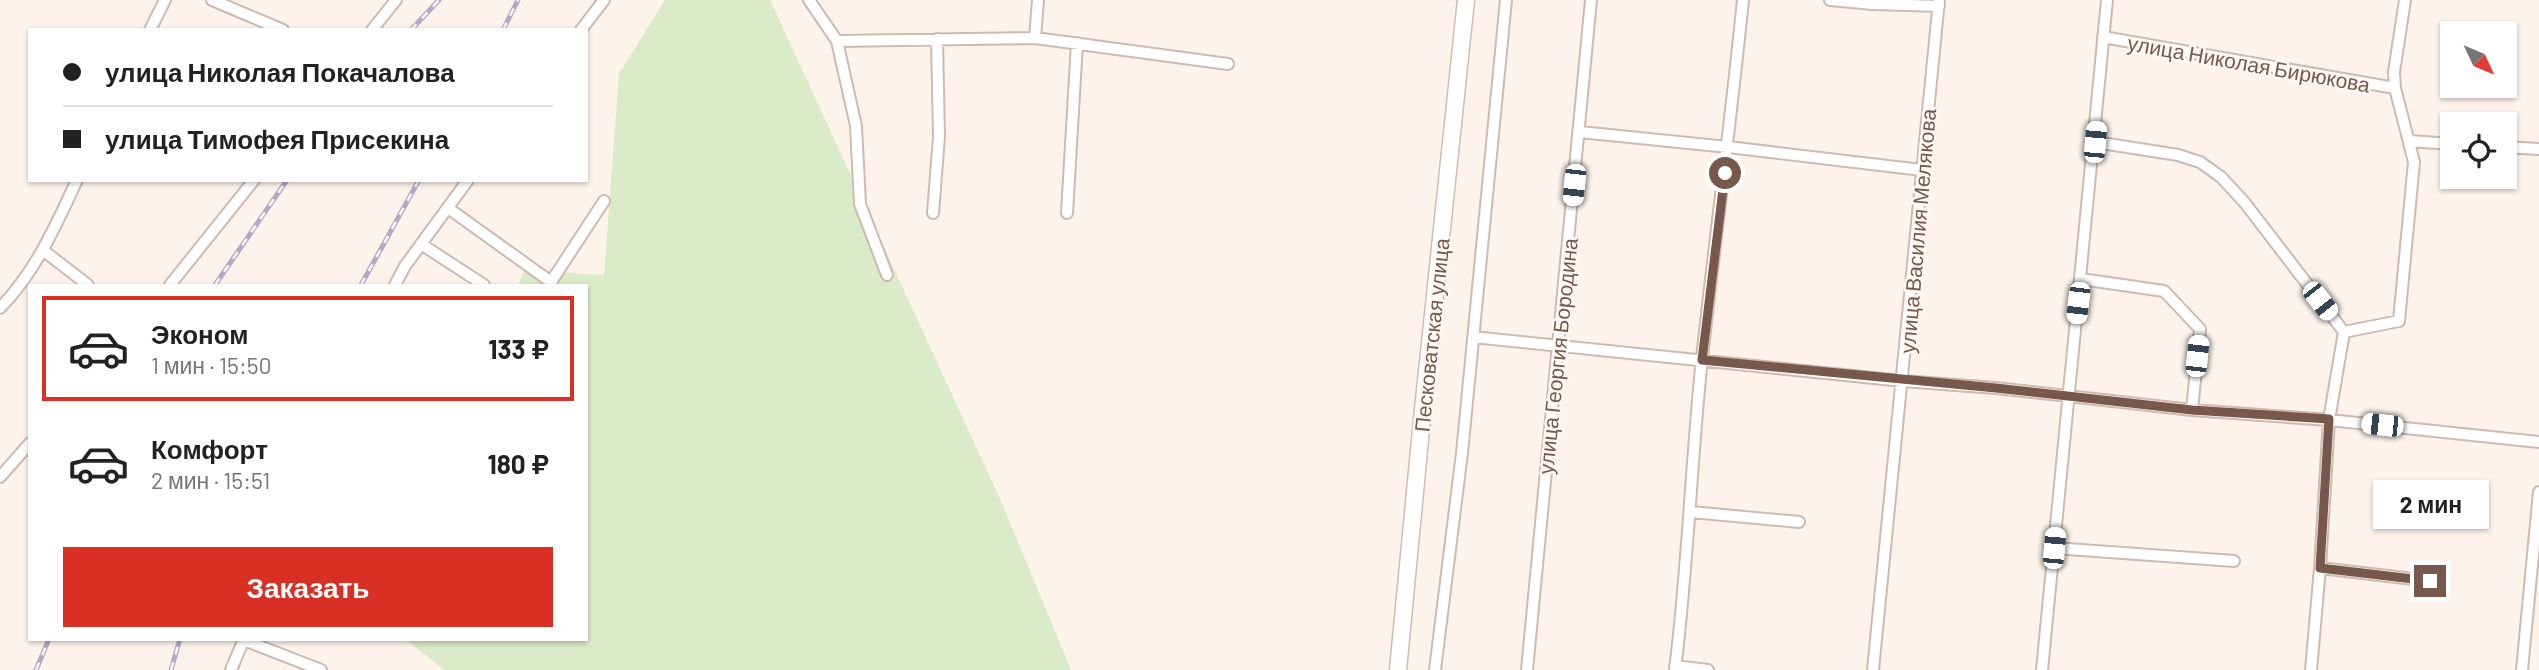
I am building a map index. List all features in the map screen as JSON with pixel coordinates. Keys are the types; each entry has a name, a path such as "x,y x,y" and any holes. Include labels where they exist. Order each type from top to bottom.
{"main road":[{"name":"Песковатская улица","path":"1398,670 1466,0"}],"street":[{"path":"151,28 165,0"},
{"path":"212,0 278,28"},
{"path":"374,28 396,0"},
{"path":"583,28 604,0"},
{"path":"809,0 837,41 856,127 860,204 887,275"},
{"path":"1035,38 1038,0"},
{"path":"1435,670 1473,337 1506,0"},
{"name":"улица Георгия Бородина","path":"1527,670 1591,0"},
{"path":"1708,670 1675,668 1691,512 1702,360 1743,0"},
{"path":"1830,0 1873,4 1939,3"},
{"path":"2042,670 2107,0"},
{"name":"улица Николая Бирюкова","path":"2344,332 2399,321 2414,162 2395,88 2394,72 2404,0"},
{"name":"улица Василия Мелякова","path":"1874,670 1939,3"},
{"name":"улица Николая Бирюкова","path":"2103,37 2395,88"},
{"path":"837,41 1035,38 1228,64"},
{"path":"933,213 939,137 937,39"},
{"path":"1067,213 1077,43"},
{"path":"1580,132 1922,170"},
{"path":"2410,141 2440,143"},
{"path":"2095,142 2178,155 2200,162 2221,177 2245,203 2344,332 2329,419 2311,670"},
{"path":"2517,148 2539,149"},
{"path":"0,308 19,289 44,251 76,182"},
{"path":"171,284 252,182"},
{"path":"395,284 466,182"},
{"path":"447,208 551,282 604,201"},
{"path":"421,244 482,284"},
{"path":"44,251 87,284"},
{"path":"2081,279 2164,291 2200,329 2192,410"},
{"path":"1473,337 2192,410 2329,419 2539,442"},
{"path":"0,478 28,445"},
{"path":"2522,670 2539,492"},
{"path":"1691,512 1798,522"},
{"path":"2054,548 2234,561"},
{"path":"2320,568 2430,581"},
{"path":"231,670 243,641"},
{"path":"249,641 321,670"}],"green space":[{"path":"665,0 770,0 1001,501 1071,670 445,670 408,641 588,641 588,284 518,284 525,270 604,275 619,74"}],"railway":[{"path":"413,28 439,0"},
{"path":"504,28 518,0"},
{"path":"216,284 286,182"},
{"path":"362,284 418,182"},
{"path":"36,670 48,641"},
{"path":"171,670 179,641"}],"route":[{"path":"1725,173 1702,360 2192,410 2329,419 2320,568 2430,581"}]}
